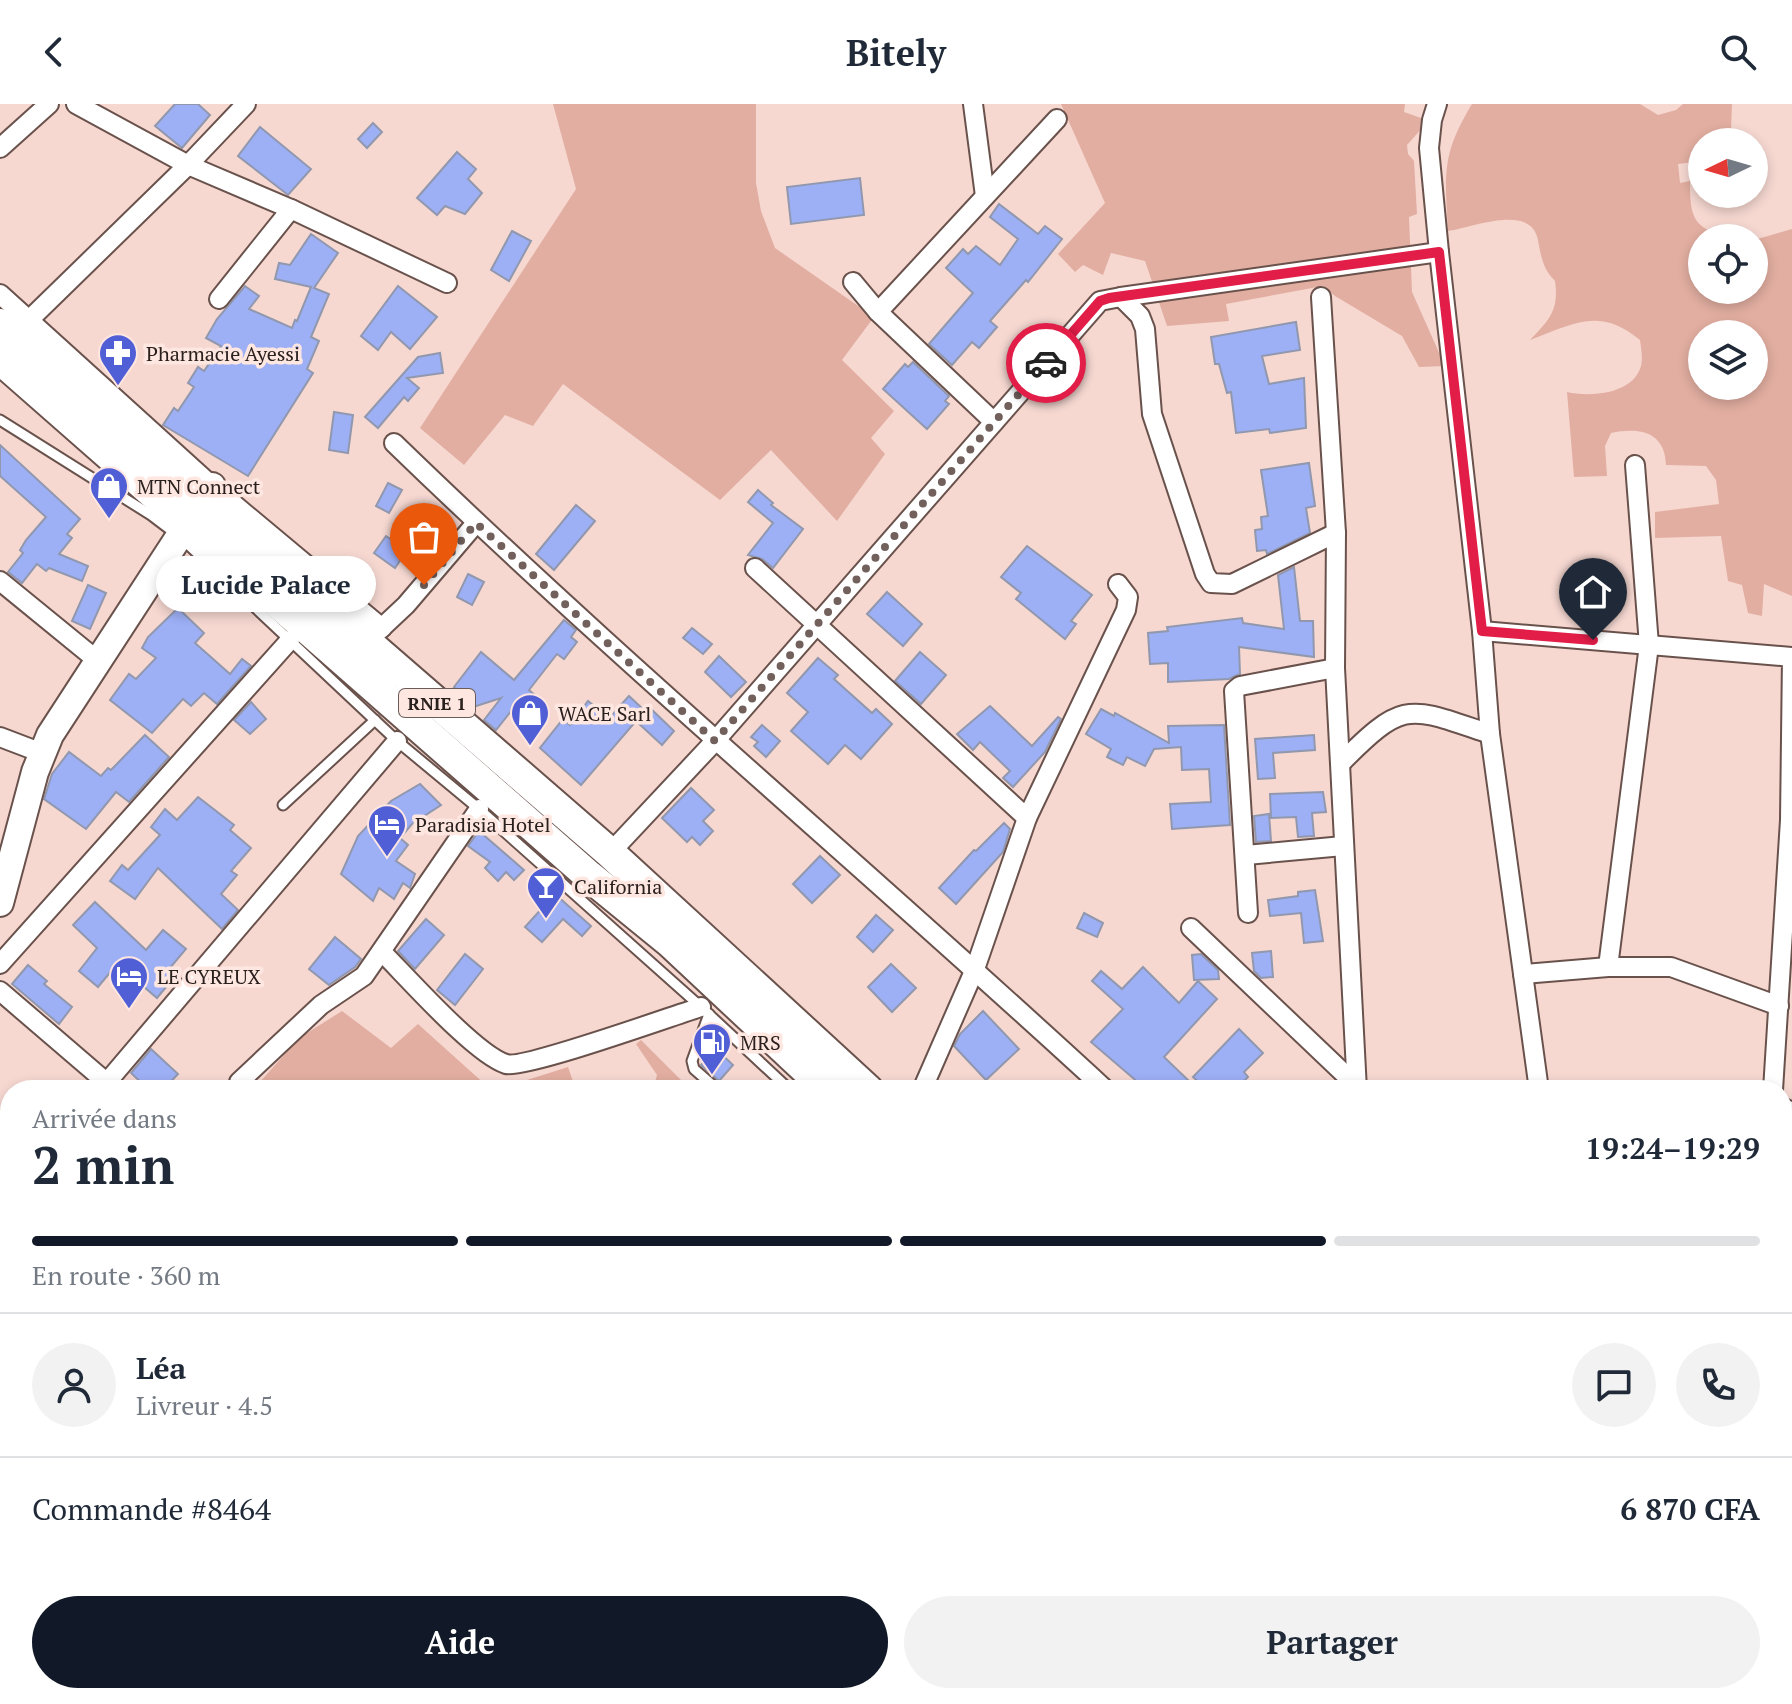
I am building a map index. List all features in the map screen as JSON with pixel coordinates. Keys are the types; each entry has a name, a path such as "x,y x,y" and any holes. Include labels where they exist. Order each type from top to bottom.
{"highway":[{"name":"RNIE 1","path":"14,322 196,513 589,876 670,942 817,1080"},
{"name":"RNIE 1","path":"0,359 196,513 374,635 857,1080"}],"main road":[{"path":"1,900 42,753 98,661 196,513"}],"street":[{"path":"76,104 188,165 291,209 447,283"},
{"path":"0,294 14,322 188,165 246,104"},
{"path":"973,104 985,196"},
{"path":"1437,104 1429,148 1439,252 1482,631 1490,734 1538,1080"},
{"path":"0,148 40,107"},
{"path":"878,312 1057,119"},
{"path":"219,299 291,209"},
{"path":"610,853 715,741 1100,301 1439,252"},
{"path":"853,282 878,312 994,422"},
{"path":"1121,297 1131,304 1145,329 1152,414 1205,574 1211,583 1232,584 1336,533"},
{"path":"1321,297 1336,533 1335,668 1356,1080"},
{"path":"394,443 476,523 715,741 975,969 1095,1080"},
{"path":"1608,967 1649,645 1635,465"},
{"path":"374,635 476,523"},
{"path":"755,568 1027,818"},
{"path":"0,581 98,661"},
{"path":"926,1080 975,969 1027,818 1126,610 1128,597 1118,584"},
{"path":"1482,631 1792,657 1790,820 1774,1080"},
{"path":"0,964 290,640"},
{"path":"1248,913 1234,691 1240,686 1335,668"},
{"path":"1341,763 1392,717 1411,712 1432,715 1490,734"},
{"path":"0,737 42,753"},
{"path":"115,1080 397,741"},
{"path":"241,1080 311,1013 364,976 479,809"},
{"path":"1246,855 1343,846"},
{"path":"1191,928 1348,1080"},
{"path":"382,952 482,1051 507,1064 539,1059 705,1010"},
{"path":"1523,974 1608,967 1671,967 1779,1006"},
{"path":"0,991 105,1080"}],"lane":[{"path":"0,420 151,515 196,513 290,640 397,741 479,809 779,1080"},
{"path":"283,805 375,720"},
{"path":"705,1010 692,1061 694,1069 707,1080"}],"shaded area":[{"path":"553,104 756,104 756,183 761,211 775,248 874,317 842,360 894,411 871,438 885,454 837,521 771,450 720,500 563,384 533,426 505,415 464,465 420,428 576,189"},
{"path":"1061,104 1405,104 1404,112 1421,118 1423,127 1407,145 1408,154 1414,161 1417,214 1409,217 1412,292 1445,366 1419,367 1402,336 1323,286 1226,304 1229,321 1167,326 1145,261 1111,253 1103,275 1083,265 1075,272 1058,254 1105,203"},
{"path":"1472,104 1640,104 1658,115 1676,110 1683,104 1732,104 1731,128 1688,128 1688,163 1678,164 1680,183 1688,181 1688,208 1692,208 1699,224 1688,224 1688,304 1768,304 1768,236 1792,229 1792,596 1764,584 1762,616 1748,613 1742,585 1728,581 1721,536 1655,538 1655,512 1719,504 1716,480 1706,466 1666,465 1661,445 1649,434 1631,431 1611,433 1605,446 1607,476 1574,477 1567,392 1598,394 1629,383 1641,366 1640,340 1612,323 1586,321 1530,340 1552,314 1556,300 1555,281 1545,267 1533,229 1525,222 1500,220 1448,231 1447,165 1455,137"},
{"path":"342,1011 391,1048 418,1024 480,1080 262,1080 299,1038"},
{"path":"641,1040 681,1080 656,1080 657,1075 636,1044"},
{"path":"568,1067 573,1080 527,1080"}],"building":[{"path":"175,104 198,104 210,115 182,148 155,126"},
{"path":"373,123 382,132 367,148 358,139"},
{"path":"260,127 311,169 288,195 238,156"},
{"path":"457,152 476,169 468,179 482,193 465,214 445,206 437,215 417,198"},
{"path":"860,178 864,215 791,224 787,187"},
{"path":"999,204 1038,234 1045,226 1062,239 1028,282 1026,280 990,321 997,327 979,348 972,342 952,365 929,344 973,293 946,268 963,249 968,254 976,246 1000,265 1018,239 990,217"},
{"path":"512,231 531,241 509,281 491,270"},
{"path":"311,234 338,253 314,288 329,294 311,337 319,341 307,369 313,373 248,476 163,425 174,408 178,411 194,387 188,383 198,367 204,371 221,346 206,338 217,319 245,286 259,296 249,309 292,328 311,287 275,279 279,263 290,265"},
{"path":"398,286 437,317 410,349 391,332 378,350 361,336"},
{"path":"1296,322 1300,350 1262,356 1269,384 1304,378 1306,428 1270,433 1269,429 1236,433 1231,392 1227,393 1219,364 1215,364 1211,337"},
{"path":"440,353 443,373 407,378 419,388 408,401 404,397 378,428 365,417 418,357"},
{"path":"913,362 949,396 945,401 949,404 927,429 883,389 905,364 908,367"},
{"path":"334,412 353,415 348,453 329,450"},
{"path":"0,445 80,519 67,534 72,538 59,554 88,566 82,581 49,568 46,571 37,564 22,583 8,572 23,553 20,550 26,540 46,517 0,476"},
{"path":"1309,463 1315,506 1306,508 1310,533 1267,554 1266,550 1257,551 1255,530 1262,529 1261,517 1268,516 1261,470"},
{"path":"388,483 402,490 389,513 376,506"},
{"path":"758,490 773,503 771,505 803,529 773,568 762,559 748,555 773,523 748,502"},
{"path":"576,505 595,521 554,570 536,554"},
{"path":"386,536 407,550 395,568 374,553"},
{"path":"1027,546 1092,595 1071,621 1076,624 1065,639 1016,599 1021,593 1001,577"},
{"path":"1294,567 1300,621 1313,621 1314,657 1239,647 1240,674 1229,679 1168,682 1168,663 1150,664 1148,633 1168,631 1167,627 1242,618 1243,623 1284,629 1278,575"},
{"path":"468,574 484,582 472,605 457,597"},
{"path":"88,585 106,593 90,629 72,621"},
{"path":"887,592 922,624 903,646 867,614"},
{"path":"178,608 204,633 195,643 230,674 242,659 251,666 217,704 204,693 191,706 183,699 152,733 110,700 129,674 136,679 156,658 142,648 148,637"},
{"path":"564,620 576,630 571,637 577,642 564,659 557,654 529,690 544,703 526,723 512,710 496,730 484,720 501,698 470,708 464,695 454,687 481,652 514,680"},
{"path":"692,628 712,644 703,654 683,638"},
{"path":"920,652 946,675 921,704 895,681"},
{"path":"719,656 746,682 731,697 705,672"},
{"path":"818,658 838,675 834,679 872,713 876,709 892,724 861,759 845,745 828,764 791,731 808,712 787,693"},
{"path":"629,696 645,711 649,707 674,731 662,745 636,721 581,785 540,748 563,719 570,725 588,701 609,718"},
{"path":"251,702 266,719 250,734 234,720"},
{"path":"990,706 1032,746 1058,717 1061,719 1045,752 1013,787 1003,778 1010,771 980,742 973,750 957,734"},
{"path":"1101,709 1114,716 1115,713 1169,743 1168,726 1224,725 1230,825 1172,829 1170,804 1211,802 1209,769 1182,770 1181,747 1154,749 1145,766 1127,757 1123,765 1107,757 1111,749 1086,734"},
{"path":"762,725 780,741 766,757 754,746 758,742 751,737"},
{"path":"145,735 169,757 129,802 116,792 86,829 44,799 52,774 69,752 101,776 108,768 111,770"},
{"path":"1314,735 1315,750 1273,753 1275,778 1258,779 1255,739"},
{"path":"420,784 441,805 412,824 400,838 408,845 396,861 415,874 410,888 403,883 394,899 379,888 373,901 341,874 358,836 391,801"},
{"path":"691,788 714,810 703,821 713,831 700,845 692,837 687,842 662,818"},
{"path":"1323,792 1326,812 1312,813 1314,836 1298,837 1296,817 1271,818 1270,794"},
{"path":"198,797 234,825 230,830 251,848 231,871 237,875 221,894 238,910 222,929 158,868 135,899 110,881 122,865 128,870 160,835 151,827 165,809 177,820"},
{"path":"1269,814 1271,841 1256,842 1254,816"},
{"path":"1004,823 1010,829 1003,852 956,904 939,888"},
{"path":"479,831 524,870 514,880 506,872 498,881 485,868 490,862 468,846"},
{"path":"820,856 840,875 812,903 793,884"},
{"path":"1315,890 1323,941 1304,943 1301,913 1270,916 1268,900"},
{"path":"555,894 591,926 582,936 563,919 542,942 525,927"},
{"path":"95,902 146,950 163,930 186,949 169,969 176,975 157,998 117,964 98,987 79,971 97,948 73,925"},
{"path":"1084,913 1103,923 1097,937 1077,928"},
{"path":"876,915 893,930 873,952 857,937"},
{"path":"426,919 444,935 415,969 398,951"},
{"path":"335,937 361,959 355,967 329,985 309,969"},
{"path":"1271,951 1273,977 1261,978 1254,971 1252,953"},
{"path":"465,954 483,969 455,1005 437,990"},
{"path":"1201,954 1218,970 1219,979 1194,980 1192,955"},
{"path":"891,964 916,988 892,1012 868,987"},
{"path":"28,965 47,981 44,984 72,1007 59,1024 12,984"},
{"path":"1143,967 1179,1003 1198,981 1217,999 1164,1057 1188,1080 1135,1080 1091,1042 1123,1009 1092,981 1101,971 1122,989"},
{"path":"983,1011 1019,1049 986,1080 954,1046 960,1034"},
{"path":"1239,1029 1263,1053 1244,1072 1248,1077 1245,1080 1196,1080 1193,1077"},
{"path":"151,1049 178,1074 172,1080 138,1080 131,1073"},
{"path":"716,1049 733,1065 718,1080 701,1065"}],"way so far":[{"path":"424,585 476,523 715,741 1046,363"}],"place":[{"name":"Pharmacie Ayessi","path":"118,387"},
{"name":"MTN Connect","path":"109,520"},
{"name":"Lucide Palace","path":"424,585"},
{"name":"WACE Sarl","path":"530,747"},
{"name":"Paradisia Hotel","path":"387,858"},
{"name":"California","path":"546,920"},
{"name":"LE CYREUX","path":"129,1010"},
{"name":"MRS","path":"712,1076"}],"route":[{"path":"1046,363 1100,301 1109,298 1439,252 1482,631 1593,640"}]}
